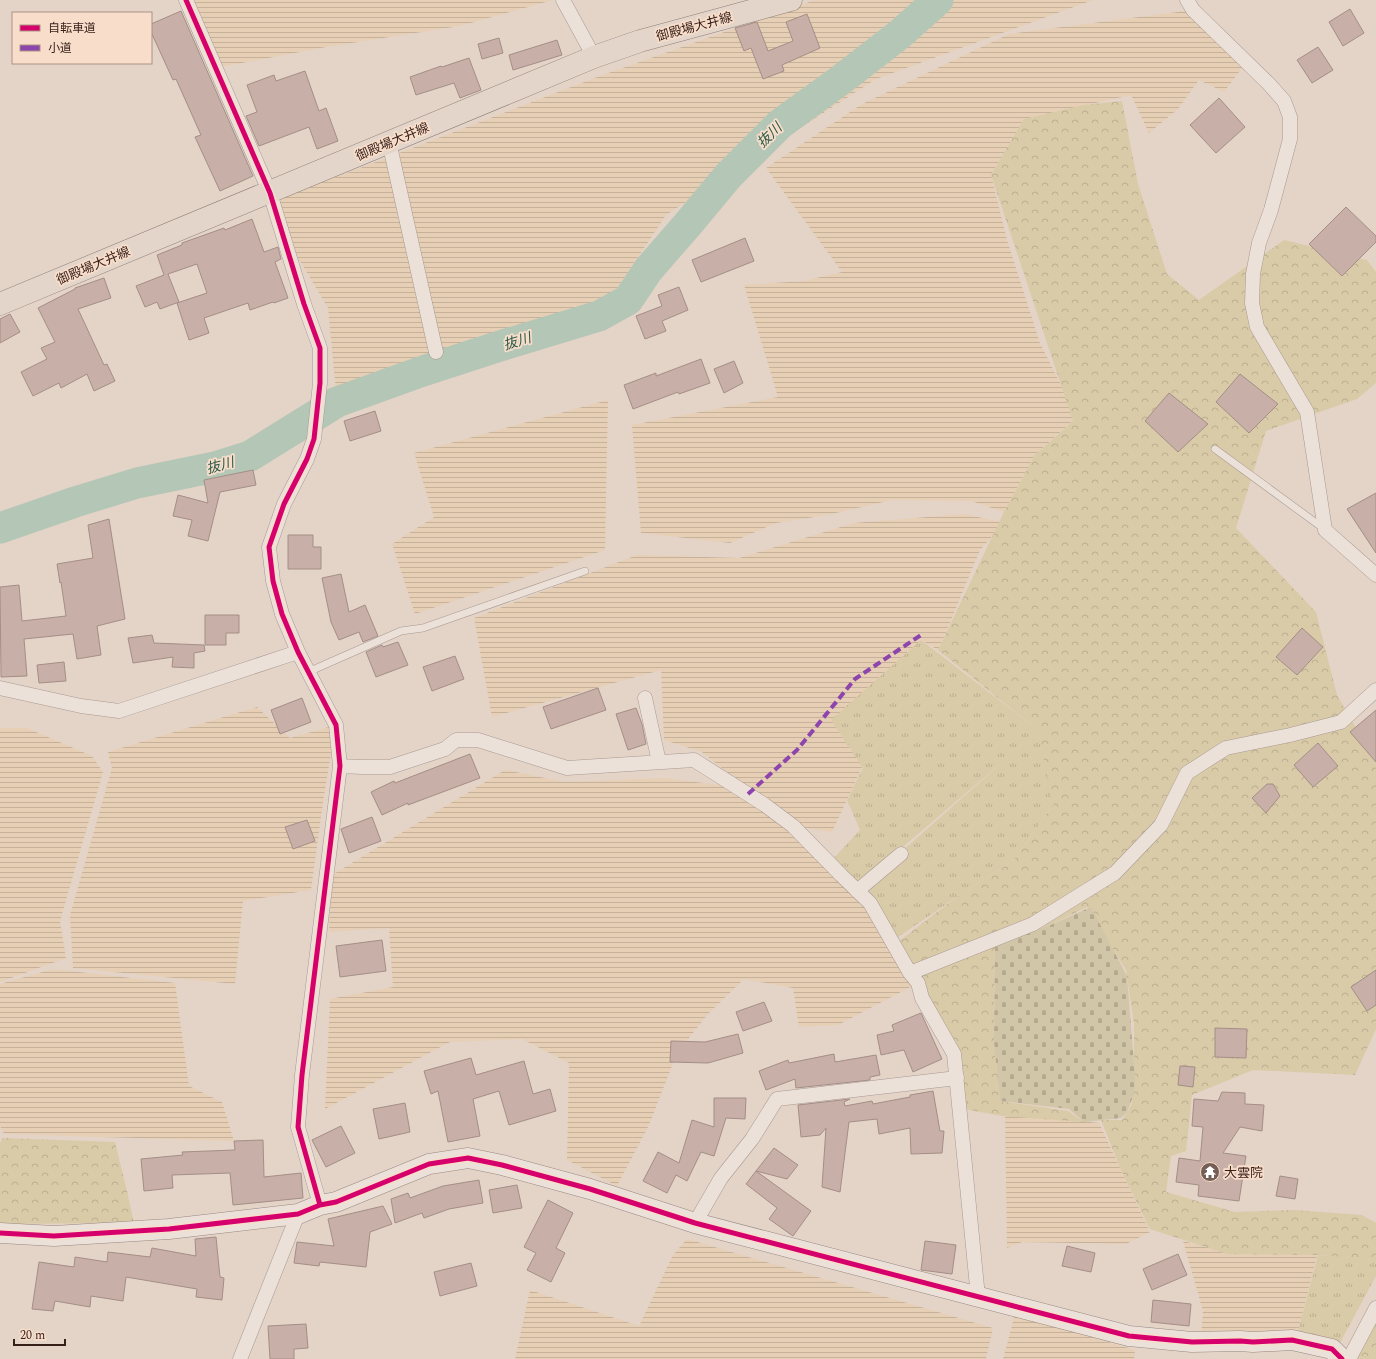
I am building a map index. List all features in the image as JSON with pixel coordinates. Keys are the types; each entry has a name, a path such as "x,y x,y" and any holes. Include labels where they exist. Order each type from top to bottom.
{"main road":[{"name":"御殿場大井線","path":"0,304 594,57 640,41 791,0"}],"street":[{"path":"186,0 270,192 304,304 320,348 320,383 314,439 307,459 284,504 269,547 273,580 282,614 298,652 336,725 340,766 302,1075 298,1127 320,1205"},
{"path":"563,0 594,57"},
{"path":"1187,0 1193,10 1269,84 1284,101 1290,117 1290,139 1271,210 1259,243 1253,274 1252,303 1257,328 1306,412 1325,530 1376,575"},
{"path":"389,142 436,352"},
{"path":"0,688 80,706 119,711 298,652"},
{"path":"910,973 1033,924 1115,873 1161,825 1187,773 1226,748 1290,735 1342,722 1376,690"},
{"path":"645,698 659,762"},
{"path":"340,766 390,767 445,749 456,740 478,740 567,768 694,760 764,805 793,826 870,903 910,973 918,983 922,998 954,1054 978,1297"},
{"path":"857,891 901,854"},
{"path":"695,1223 721,1178 752,1139 777,1099 957,1078"},
{"path":"0,1233 54,1236 168,1229 298,1214 320,1205 336,1202 429,1164 468,1158 502,1165 590,1189 695,1223 1129,1336 1192,1342 1292,1340 1332,1349 1342,1359"},
{"path":"240,1359 298,1214"},
{"path":"1349,1359 1376,1308"}],"lane":[{"path":"1215,449 1325,530"},
{"path":"308,672 401,631 424,628 585,571"}],"shaded area":[{"path":"186,0 553,0 460,26 326,47 216,68"},
{"path":"815,0 1093,0 876,79 666,215 599,316 337,402 328,308 266,204 600,76"},
{"path":"1193,10 1242,68 1224,92 1199,80 1178,109 1149,133 1131,95 1024,119 991,175 1007,240 1040,343 1077,417 1035,455 1004,512 971,501 892,500 827,515 776,523 730,543 641,533 632,425 778,397 744,285 804,281 842,272 766,168 862,104 1009,34"},
{"path":"608,400 605,550 415,614 392,544 434,517 414,453"},
{"path":"965,514 1004,523 980,550 938,650 921,640 832,832 793,826 702,752 664,740 661,670 492,717 474,618 637,555 739,558 854,523"},
{"path":"257,707 290,738 336,725 324,795 311,890 243,901 235,984 73,968 70,915 112,768 108,752"},
{"path":"0,728 27,728 92,756 103,772 60,921 66,958 0,982"},
{"path":"505,770 565,782 664,778 735,787 841,875 918,983 838,1025 799,1027 793,988 744,979 708,1014 677,1053 649,1125 617,1186 567,1160 569,1063 522,1039 450,1042 325,1109 330,999 393,987 389,928 329,932 332,875"},
{"path":"53,969 175,983 189,1086 222,1102 234,1141 4,1134 0,1126 0,984"},
{"path":"1005,1112 1099,1123 1150,1232 1126,1244 1022,1242 1007,1248"},
{"path":"687,1239 993,1328 986,1359 515,1359 530,1290 639,1326 673,1255"},
{"path":"1183,1241 1234,1254 1317,1255 1296,1339 1201,1337 1203,1311"},
{"path":"1015,1314 1135,1350 1134,1359 1003,1359"}],"green space":[{"path":"1122,101 1138,184 1167,274 1199,300 1284,240 1367,260 1376,272 1376,383 1357,399 1266,431 1236,528 1316,612 1337,695 1376,763 1376,1029 1355,1075 1253,1070 1192,1095 1186,1151 1171,1156 1166,1192 1235,1212 1294,1210 1362,1215 1376,1223 1376,1260 1318,1255 1227,1254 1150,1229 1121,1170 1101,1120 1122,1120 1132,1104 1134,1073 1134,1024 1126,970 1087,907 1046,927 995,942 994,1042 1000,1101 1068,1111 1084,1122 1002,1116 964,1109 953,1046 898,942 958,896 1013,861 1054,804 1052,801 1038,730 938,650 1004,512 1035,455 1073,421 991,175 1024,119 1084,105"},
{"path":"921,640 1038,730 1054,804 1013,861 958,896 894,940 857,891 1007,758 856,887 832,860 860,830 847,800 863,768 831,720"},
{"path":"1091,907 1127,976 1135,1075 1134,1094 1127,1112 1121,1118 1084,1122 1069,1109 1000,1101 994,1042 995,942 1048,926"},
{"path":"3,1138 115,1142 134,1223 0,1224 0,1143"},
{"path":"1318,1255 1376,1260 1376,1276 1335,1352 1296,1339"},
{"path":"1376,1314 1376,1359 1358,1359 1352,1353"}],"building":[{"path":"1350,9 1364,33 1343,46 1329,22"},
{"path":"181,11 253,176 220,191 195,137 201,135 176,79 173,80 152,34 152,24"},
{"path":"807,14 820,48 782,65 784,71 763,79 751,48 744,51 735,28 757,22 768,51 793,41 786,22"},
{"path":"499,38 503,53 482,59 478,44"},
{"path":"557,40 562,55 513,70 509,55"},
{"path":"1318,47 1333,70 1312,83 1297,60"},
{"path":"469,58 481,90 460,98 454,83 416,95 410,77"},
{"path":"305,71 319,111 326,108 338,141 317,149 309,127 259,146 246,116 257,112 247,85 274,75 276,81"},
{"path":"1219,98 1245,127 1216,153 1190,125"},
{"path":"1346,207 1376,236 1376,242 1342,276 1309,244"},
{"path":"252,219 264,252 278,247 281,259 275,262 288,298 250,310 248,303 204,318 209,333 189,340 177,303 207,293 197,264 168,274 179,302 160,309 157,302 145,307 136,286 164,275 157,255 182,245 182,243 224,228 225,230"},
{"path":"745,238 754,261 701,282 692,260"},
{"path":"104,278 111,298 78,309 104,365 107,364 115,381 94,391 87,374 61,388 59,383 33,396 21,372 47,359 41,348 55,342 38,308 75,288"},
{"path":"679,287 688,310 662,321 666,331 645,339 636,316 662,306 658,295"},
{"path":"10,314 20,332 0,343 0,319"},
{"path":"701,359 710,383 679,394 678,392 633,409 624,385 656,373 656,376"},
{"path":"734,361 743,383 724,393 714,369"},
{"path":"1240,374 1278,404 1249,433 1216,402"},
{"path":"1169,393 1208,424 1178,452 1145,421"},
{"path":"375,411 381,431 350,441 344,421"},
{"path":"253,470 256,485 220,492 208,541 188,536 192,520 173,516 178,495 208,503 204,480"},
{"path":"1376,493 1376,553 1347,509"},
{"path":"109,519 125,619 97,626 101,655 77,659 73,634 24,639 27,676 1,677 0,587 19,585 22,621 66,616 57,564 93,558 88,525"},
{"path":"288,535 313,535 313,547 321,547 321,569 288,569"},
{"path":"341,574 349,612 365,605 378,636 363,642 359,632 339,640 331,622 322,578"},
{"path":"205,615 239,615 239,633 226,633 226,645 205,645"},
{"path":"1302,628 1323,647 1297,675 1276,657"},
{"path":"152,635 154,643 204,645 205,651 194,653 194,668 172,667 173,657 133,663 128,638"},
{"path":"398,642 408,665 376,677 366,652 382,645 383,647"},
{"path":"455,656 464,679 432,691 423,667"},
{"path":"64,662 66,681 39,683 37,665"},
{"path":"598,688 606,710 551,729 543,707"},
{"path":"302,698 311,722 280,734 271,710"},
{"path":"636,708 642,724 646,744 628,750 616,714"},
{"path":"1376,710 1376,762 1350,732"},
{"path":"1318,743 1338,766 1313,787 1294,765"},
{"path":"470,754 480,778 408,805 408,803 382,815 371,792 394,781 395,783"},
{"path":"1267,784 1273,784 1280,796 1266,813 1252,798"},
{"path":"372,817 381,841 349,853 341,829"},
{"path":"307,820 315,841 293,849 285,827"},
{"path":"382,940 386,971 340,977 336,946"},
{"path":"1376,970 1376,1005 1367,1011 1351,987"},
{"path":"764,1002 772,1021 743,1031 736,1012"},
{"path":"921,1013 942,1059 913,1072 904,1050 881,1055 877,1035 894,1031 892,1025"},
{"path":"1215,1028 1247,1029 1246,1058 1215,1057"},
{"path":"738,1034 743,1053 708,1063 670,1062 671,1041 705,1042"},
{"path":"834,1054 835,1062 876,1055 880,1075 870,1077 870,1080 796,1088 795,1079 766,1090 759,1071 788,1060 789,1063"},
{"path":"471,1058 476,1075 524,1061 533,1094 550,1089 556,1111 509,1125 499,1091 473,1099 480,1136 448,1142 438,1091 431,1094 424,1071"},
{"path":"1180,1066 1195,1067 1193,1087 1178,1085"},
{"path":"933,1091 940,1131 944,1131 942,1153 911,1154 910,1128 879,1134 877,1119 849,1122 840,1192 822,1187 826,1128 820,1135 801,1137 798,1105 850,1099 844,1102 845,1106 872,1101 873,1104"},
{"path":"1222,1092 1245,1093 1245,1104 1264,1105 1262,1131 1240,1127 1223,1153 1246,1156 1239,1201 1198,1196 1199,1185 1176,1182 1179,1158 1200,1161 1203,1127 1192,1126 1194,1099 1218,1101"},
{"path":"714,1098 746,1098 745,1119 726,1118 714,1156 701,1152 687,1181 676,1175 667,1193 643,1181 658,1152 679,1163 692,1120 714,1127"},
{"path":"405,1103 410,1132 379,1139 373,1109"},
{"path":"341,1126 355,1153 326,1167 312,1140"},
{"path":"263,1140 264,1177 301,1173 303,1198 233,1205 230,1173 172,1175 173,1188 144,1191 141,1159 183,1155 182,1152 235,1150 234,1141"},
{"path":"774,1148 798,1165 787,1179 756,1171"},
{"path":"756,1171 811,1211 793,1236 769,1219 777,1208 746,1184"},
{"path":"1280,1176 1298,1179 1295,1199 1276,1196"},
{"path":"479,1180 483,1203 449,1209 424,1218 422,1213 395,1223 391,1199 408,1193 410,1198 443,1186"},
{"path":"517,1185 522,1208 493,1213 489,1190"},
{"path":"548,1200 573,1213 556,1248 565,1253 551,1282 527,1270 536,1253 524,1247"},
{"path":"383,1206 392,1224 370,1232 366,1267 320,1262 319,1266 294,1263 297,1242 334,1246 328,1219"},
{"path":"216,1237 220,1277 224,1278 222,1300 196,1297 197,1289 126,1277 123,1301 91,1296 90,1307 55,1301 53,1311 32,1309 39,1262 74,1267 75,1257 107,1262 108,1252 150,1257 152,1248 196,1256 195,1239"},
{"path":"925,1241 956,1245 952,1274 921,1270"},
{"path":"1067,1246 1095,1253 1091,1272 1062,1266"},
{"path":"1178,1254 1187,1275 1152,1290 1143,1269"},
{"path":"471,1263 477,1286 440,1296 434,1272"},
{"path":"1153,1300 1191,1304 1189,1326 1151,1322"},
{"path":"306,1324 308,1348 294,1349 294,1359 270,1359 268,1326"}],"waterway":[{"name":"抜川","path":"0,528 75,502 137,483 215,467 250,456 337,402 423,371 599,316 628,300 648,270 728,176 780,124 900,34 938,0"}],"marked path":[{"path":"748,794 797,750 855,679 921,635"}],"cycle path":[{"path":"186,0 270,193 304,304 320,348 320,383 314,439 307,459 284,504 269,547 273,581 282,614 298,652 336,725 340,766 302,1075 298,1127 320,1205"},
{"path":"0,1233 54,1236 169,1229 298,1214 320,1205 336,1202 429,1164 468,1158 502,1165 590,1189 695,1223 1129,1336 1192,1342 1253,1342 1292,1340 1332,1349 1342,1359"}],"place":[{"name":"大雲院","path":"1210,1172"}]}
